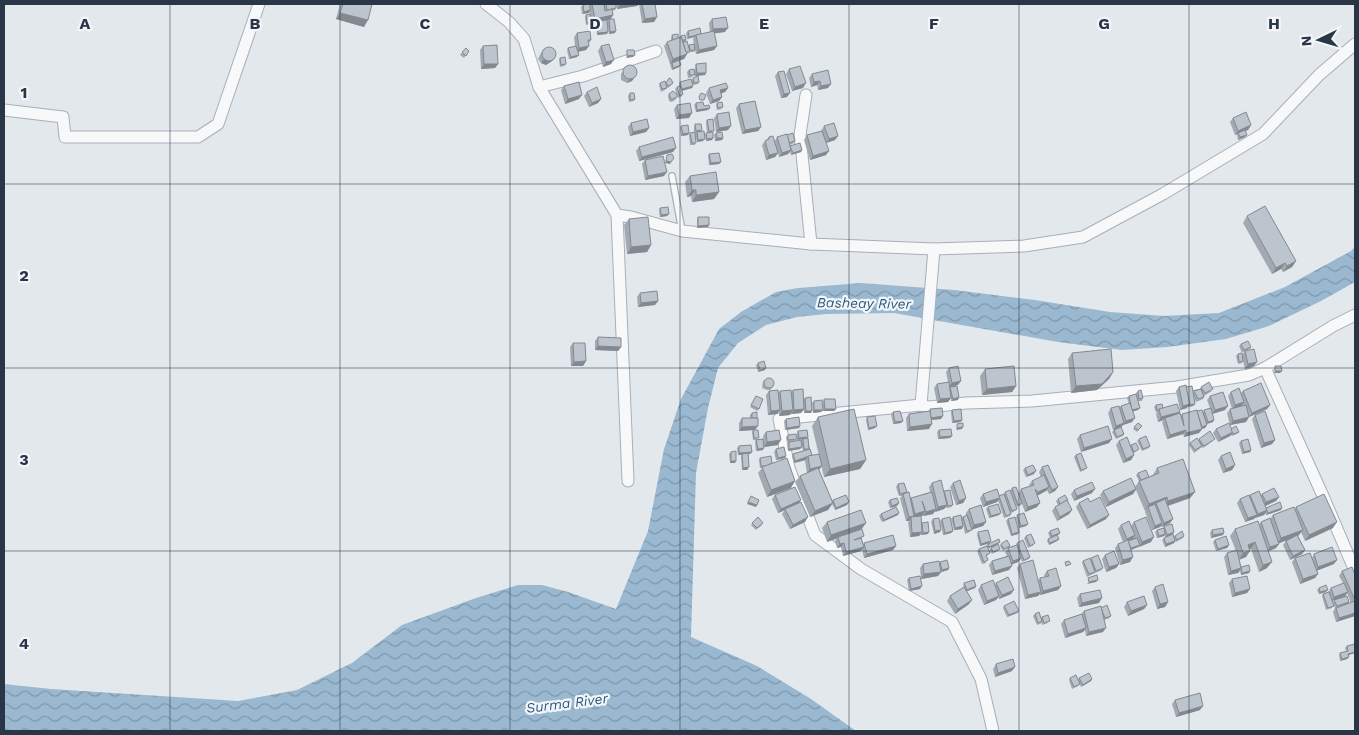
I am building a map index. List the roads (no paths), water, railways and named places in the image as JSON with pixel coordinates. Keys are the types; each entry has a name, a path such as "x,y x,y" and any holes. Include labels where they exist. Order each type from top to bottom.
{"street":[{"path":"4,110 63,118 65,137 198,137 218,124 259,4"},
{"path":"486,4 509,22 524,39 539,88 617,215 628,480"},
{"path":"617,215 631,217 682,232 811,244 934,249 1024,246 1083,237 1163,194 1263,134 1319,75 1355,44"},
{"path":"539,88 583,76 656,51"},
{"path":"806,95 800,135 811,244"},
{"path":"921,405 934,249"},
{"path":"992,731 981,679 952,622 861,569 815,535 789,468 779,419 921,405 929,407 966,403 1032,401 1177,387 1249,374 1265,368 1355,315"},
{"path":"1265,368 1324,496 1355,571"}],"lane":[{"path":"672,176 679,205 682,232"}],"water":[{"path":"1355,247 1355,282 1269,326 1226,339 1167,347 1122,350 1058,342 894,313 826,314 797,317 766,325 738,343 718,368 708,408 696,473 691,637 757,666 811,699 856,731 4,731 4,684 51,689 238,701 297,690 352,663 402,625 518,585 542,585 616,609 648,531 664,449 681,399 719,329 741,312 776,292 798,288 861,283 954,290 1110,312 1164,316 1219,313 1285,287"}],"water label":[{"name":"Basheay River","path":"864,303"},
{"name":"Surma River","path":"567,703"}]}
